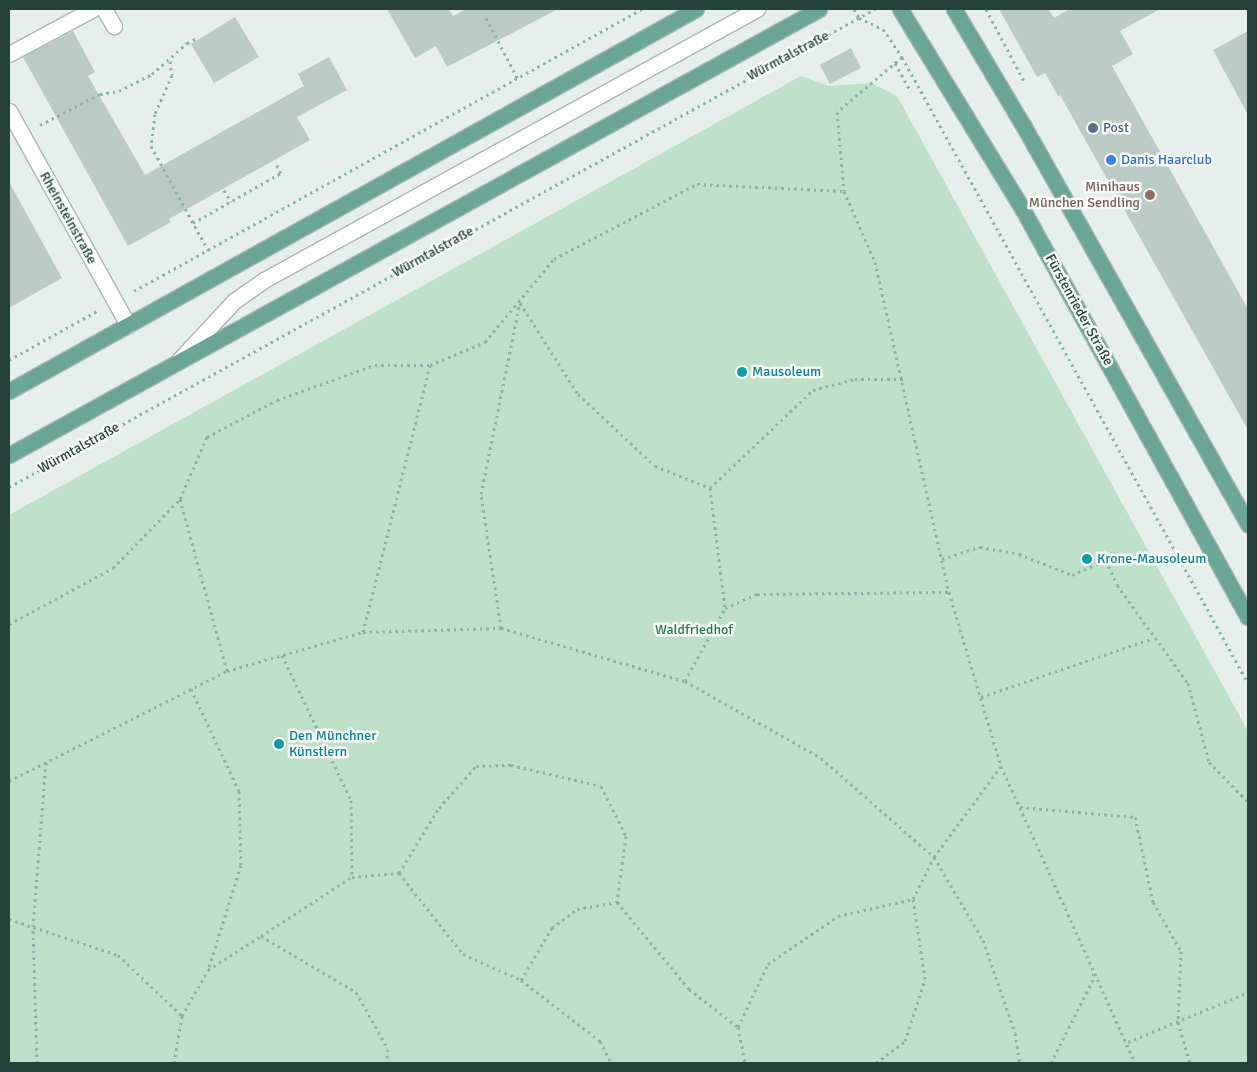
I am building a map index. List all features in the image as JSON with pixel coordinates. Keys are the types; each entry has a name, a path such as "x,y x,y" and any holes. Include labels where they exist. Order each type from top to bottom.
{"main road":[{"path":"9,391 696,9"},
{"name":"Würmtalstraße","path":"9,455 819,9"},
{"name":"Fürstenrieder Straße","path":"900,9 1024,210 1248,617"},
{"path":"954,9 1028,134 1248,525"}],"street":[{"path":"9,54 93,9"},
{"path":"104,9 114,26"},
{"path":"180,360 234,301 264,280 757,9"},
{"name":"Rheinsteinstraße","path":"9,111 128,325"}],"path":[{"path":"9,360 642,9"},
{"path":"854,9 859,18 883,29 902,57 1248,683"},
{"name":"Würmtalstraße","path":"9,487 875,9"},
{"path":"486,18 518,79"},
{"path":"22,135 100,94 136,83 170,61 187,43 199,36"},
{"path":"902,57 837,112 844,191 875,262 904,379 949,592 1002,766 1128,1042 1134,1063"},
{"path":"170,61 172,75 155,114 151,146 208,250"},
{"path":"895,63 911,92"},
{"path":"193,223 281,173 275,162"},
{"path":"9,624 113,568 180,499 206,437 277,400 375,365 430,365 485,342 520,303 554,259 697,184 844,191"},
{"path":"224,190 231,202"},
{"path":"520,303 578,394 655,466 710,488"},
{"path":"501,628 481,494 520,303"},
{"path":"363,632 430,365"},
{"path":"710,488 813,390 855,380 904,379"},
{"path":"685,681 725,608 710,488"},
{"path":"180,499 227,671"},
{"path":"942,559 980,547 1019,554 1072,575 1106,560 1117,585 1153,638 1188,683 1209,762 1248,802"},
{"path":"725,608 757,594 949,592"},
{"path":"9,781 46,760 227,671 363,632 501,628 685,681 821,758 934,857 983,940 1015,1034 1020,1063"},
{"path":"981,697 1153,638"},
{"path":"282,655 351,800 352,877"},
{"path":"174,1063 182,1016 208,970 242,865 239,792 191,689"},
{"path":"37,1063 33,927 46,760"},
{"path":"399,873 439,808 476,766 511,765 601,786 626,836 617,902 689,989 738,1027"},
{"path":"876,1063 905,1041 925,979 913,899 934,857 1002,766"},
{"path":"1020,807 1135,817 1152,902 1181,951 1178,1022 1190,1063"},
{"path":"208,970 352,877 399,873"},
{"path":"399,873 463,954 521,980 600,1040 611,1063"},
{"path":"745,1063 738,1027 768,964 838,916 913,899"},
{"path":"521,980 558,923 577,909 617,902"},
{"path":"9,919 118,955 182,1016"},
{"path":"261,936 356,992 388,1049 386,1063"},
{"path":"1051,1063 1092,982 1094,970"},
{"path":"1128,1042 1248,992"}],"green space":[{"name":"Waldfriedhof","path":"801,76 829,86 871,83 897,96 1248,731 1248,1063 9,1063 9,515"}],"building":[{"path":"387,9 449,9 453,16 466,9 558,9 447,67 436,46 415,58"},
{"path":"999,9 1048,9 1054,18 1070,9 1160,9 1120,31 1133,54 1112,66 1248,309 1248,430 1060,95 1058,96 1045,73 1037,77"},
{"path":"235,17 259,57 214,83 191,44"},
{"path":"73,31 95,72 88,76 145,175 304,86 298,74 329,57 347,90 297,117 310,140 169,219 171,222 128,246 23,57"},
{"path":"1248,31 1248,115 1213,50"},
{"path":"851,48 861,68 830,84 820,65"},
{"path":"9,182 62,278 9,308"}],"place":[{"name":"Post","path":"1093,128"},
{"name":"Danis Haarclub","path":"1111,160"},
{"name":"Minihaus München Sendling","path":"1150,195"},
{"name":"Mausoleum","path":"742,372"},
{"name":"Krone-Mausoleum","path":"1087,559"},
{"name":"Den Münchner Künstlern","path":"279,744"}]}
